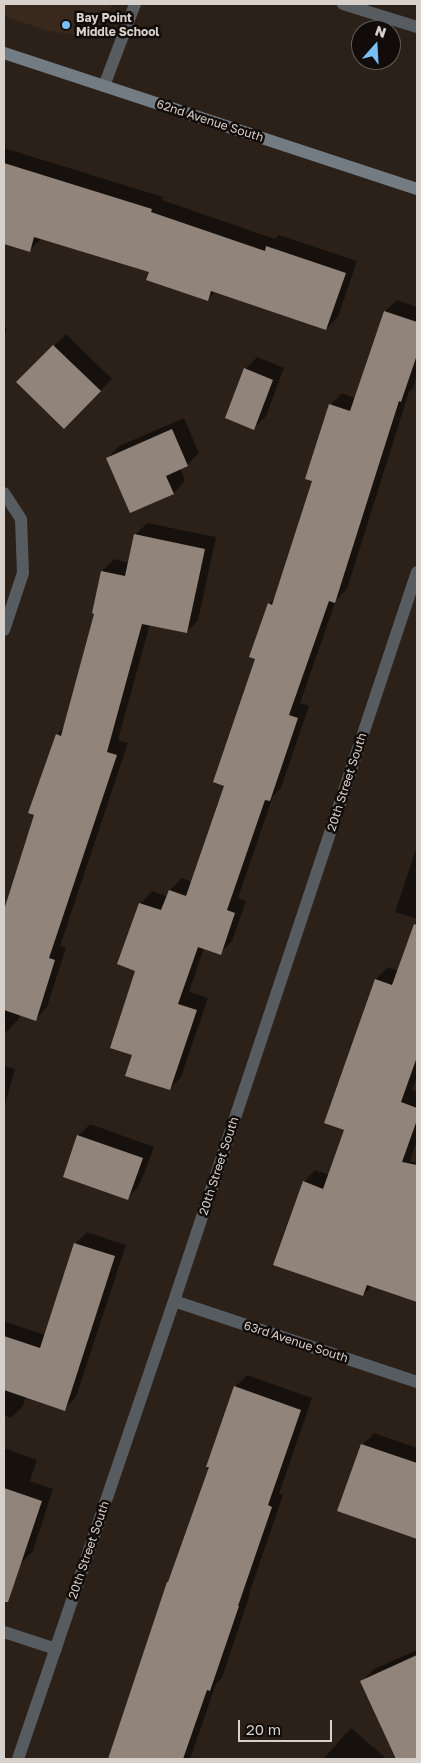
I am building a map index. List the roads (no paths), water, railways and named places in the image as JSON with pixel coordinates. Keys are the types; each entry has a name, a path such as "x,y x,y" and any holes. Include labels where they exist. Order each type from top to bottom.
{"street":[{"path":"104,86 135,4"},
{"path":"343,4 417,27"},
{"name":"62nd Avenue South","path":"4,53 417,189"},
{"path":"4,493 21,519 23,573 4,630"},
{"name":"20th Street South","path":"18,1759 174,1302 417,572"},
{"name":"63rd Avenue South","path":"174,1302 417,1382"},
{"path":"4,1632 56,1650"}],"place":[{"name":"Bay Point Middle School","path":"66,25"}]}
